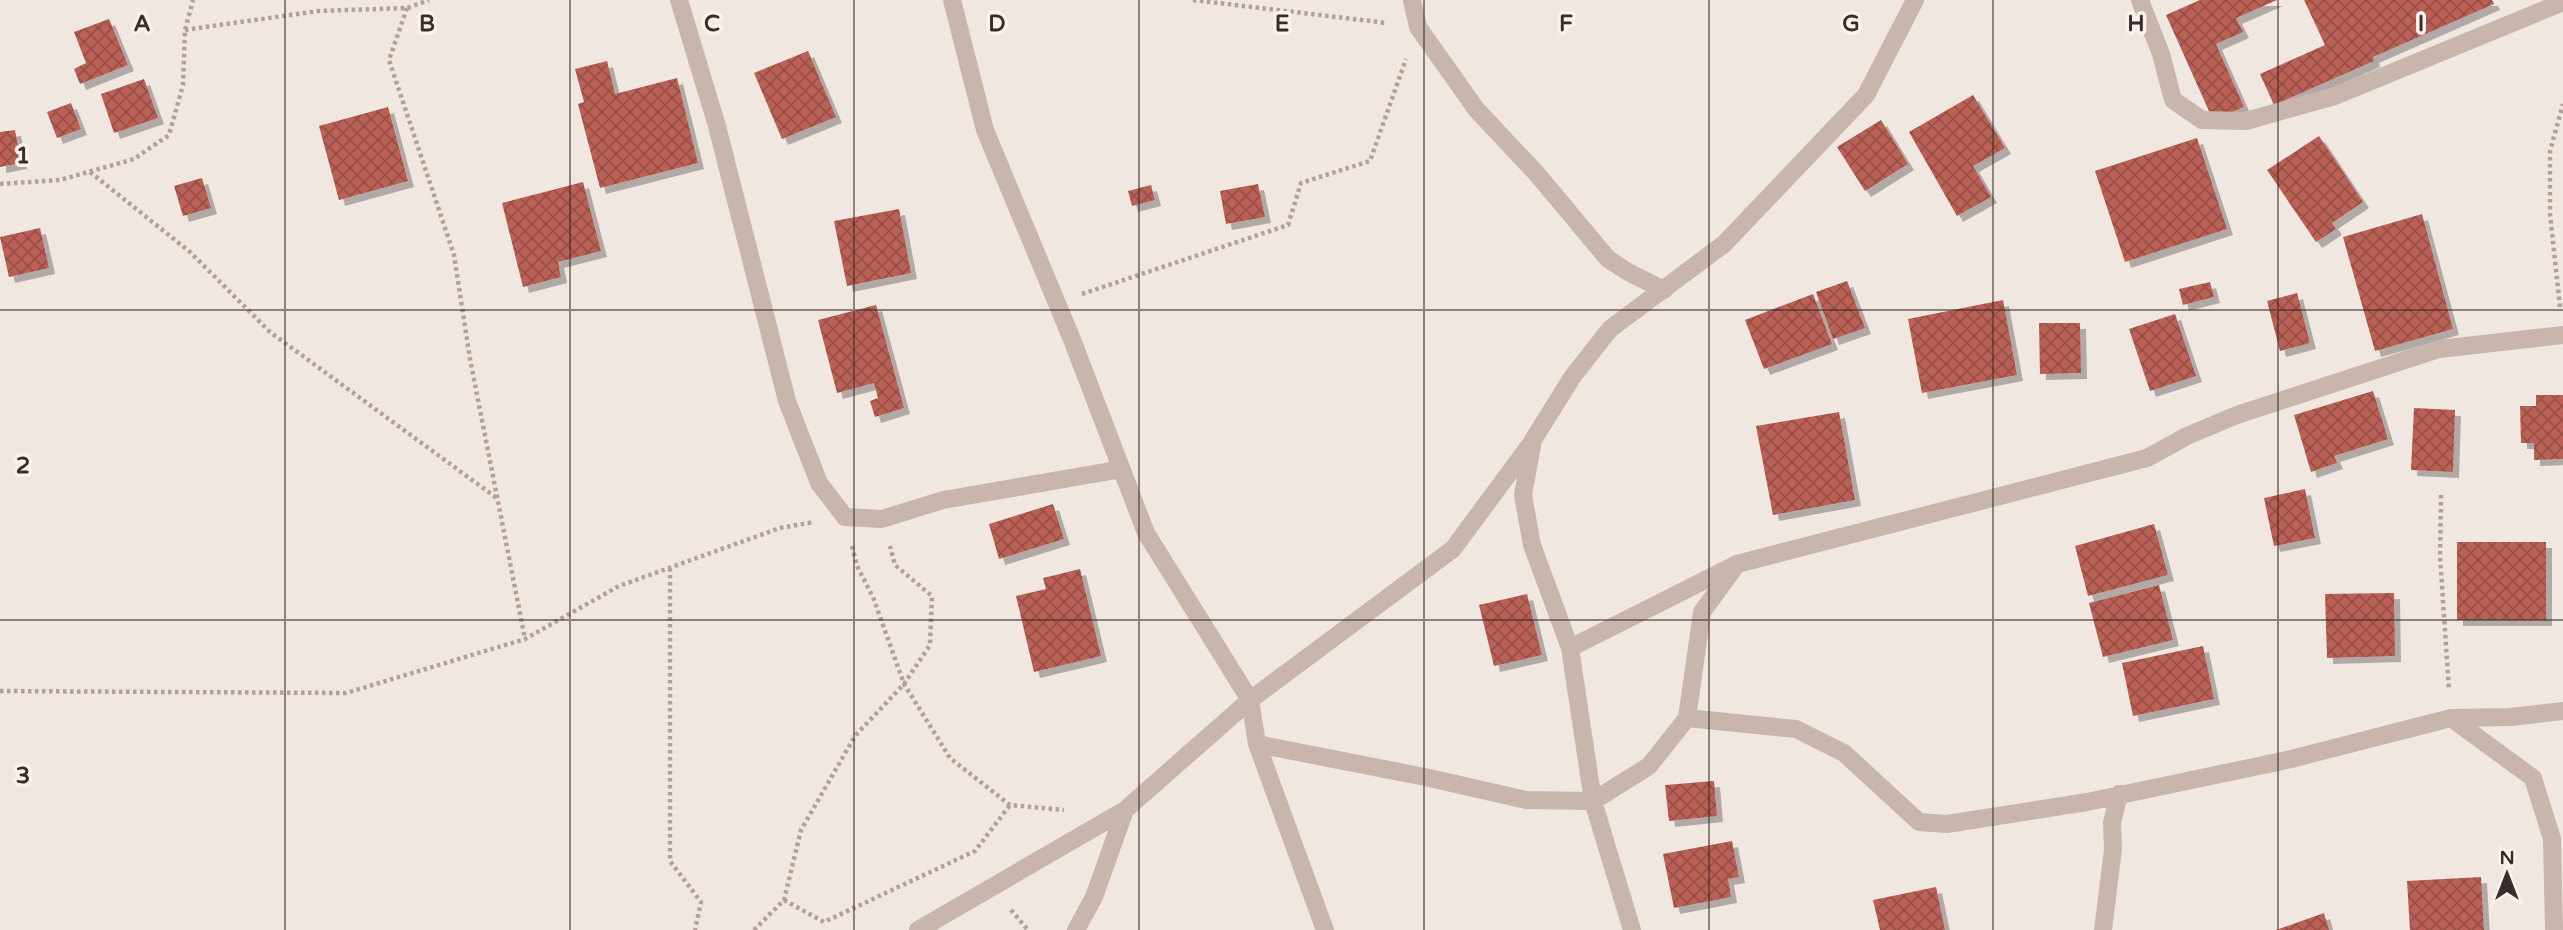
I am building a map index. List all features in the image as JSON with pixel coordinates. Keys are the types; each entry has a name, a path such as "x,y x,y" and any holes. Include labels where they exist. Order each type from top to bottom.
{"street":[{"path":"679,0 717,126 787,401 819,483 845,517 882,519 943,500 1122,469"},
{"path":"952,0 985,130 1057,302 1146,534 1250,700 1256,744 1325,930"},
{"path":"1412,0 1418,27 1476,109 1537,174 1608,259 1664,290"},
{"path":"918,930 1125,810 1250,700 1453,549 1534,440 1573,376 1611,329 1724,244 1866,94 1915,0"},
{"path":"2140,0 2161,54 2173,100 2202,120 2246,121 2335,96 2563,2"},
{"path":"1570,648 1737,564 2147,458 2187,436 2237,415 2439,349 2563,335"},
{"path":"1534,440 1523,495 1527,520 1532,545 1570,648 1593,801 1632,930"},
{"path":"1256,744 1526,800 1593,801 1649,766 1687,718 1702,612 1737,564"},
{"path":"1687,718 1796,729 1844,753 1919,822 1947,824 2087,802 2287,760 2451,718 2511,717 2563,710"},
{"path":"2451,718 2533,778 2552,839 2554,930"},
{"path":"2103,930 2113,849 2112,823 2119,794"},
{"path":"1076,930 1094,897 1125,810"}],"path":[{"path":"0,184 60,180 90,172 134,159 169,135 183,85 185,30 193,0"},
{"path":"185,30 317,11 407,8 429,0"},
{"path":"1057,302 1288,226 1301,183 1370,161 1418,27 1193,0"},
{"path":"407,8 389,60 454,255 470,359 525,639"},
{"path":"2561,315 2550,215 2550,151 2563,104"},
{"path":"90,172 190,252 270,332 498,499"},
{"path":"2441,495 2440,556 2451,718"},
{"path":"0,691 346,693 525,639 619,586 780,528 845,517 857,566 873,597 904,684 950,758 1010,805 1068,810"},
{"path":"754,930 784,900 801,831 855,736 904,684 930,645 933,596 895,565 882,519"},
{"path":"670,568 670,861 701,902 695,930"},
{"path":"784,900 824,922 975,851 1010,805"}],"building":[{"path":"2200,0 2277,0 2236,18 2243,32 2216,44 2244,107 2213,120 2166,15"},
{"path":"2304,0 2492,0 2494,4 2373,57 2374,61 2274,105 2260,74 2325,45"},
{"path":"109,19 128,65 80,84 74,69 86,63 74,32"},
{"path":"808,51 836,117 782,139 754,73"},
{"path":"607,61 615,94 677,78 698,163 600,188 578,104 584,102 575,69"},
{"path":"144,79 158,118 114,133 101,94"},
{"path":"1973,95 2005,148 1973,166 1991,197 1957,216 1909,132"},
{"path":"71,103 81,129 57,138 47,112"},
{"path":"388,107 408,181 339,200 319,126"},
{"path":"1881,120 1908,164 1865,191 1837,147"},
{"path":"15,130 21,163 0,167 0,132"},
{"path":"2319,136 2363,202 2332,223 2336,229 2316,242 2267,170"},
{"path":"2197,138 2227,229 2125,262 2095,171"},
{"path":"202,178 211,208 183,216 174,186"},
{"path":"583,182 601,251 558,262 561,277 523,287 502,203"},
{"path":"1258,184 1265,217 1226,224 1220,191"},
{"path":"1151,185 1155,200 1132,206 1128,191"},
{"path":"899,209 911,273 847,286 834,221"},
{"path":"2422,214 2453,329 2375,351 2343,237"},
{"path":"40,228 49,268 9,277 0,237"},
{"path":"1847,281 1865,328 1833,339 1816,292"},
{"path":"2210,282 2214,297 2183,305 2179,289"},
{"path":"2297,293 2310,343 2280,351 2267,301"},
{"path":"1813,294 1832,344 1764,369 1745,320"},
{"path":"2003,300 2017,375 1922,393 1908,319"},
{"path":"876,305 904,408 875,417 870,401 878,398 874,383 837,393 818,320"},
{"path":"2175,314 2196,376 2150,391 2129,329"},
{"path":"2039,323 2080,323 2081,373 2040,374"},
{"path":"2373,391 2388,439 2334,456 2337,463 2311,472 2294,415"},
{"path":"2536,395 2563,395 2563,459 2534,460 2534,443 2521,443 2520,406 2536,406"},
{"path":"2414,408 2455,410 2453,472 2411,470"},
{"path":"1839,412 1855,500 1773,515 1756,426"},
{"path":"2305,489 2315,538 2274,546 2264,498"},
{"path":"1053,504 1064,539 999,559 989,524"},
{"path":"2154,524 2168,575 2088,596 2075,546"},
{"path":"2457,542 2546,542 2546,620 2457,620"},
{"path":"1080,569 1101,656 1034,672 1016,596 1046,589 1043,578"},
{"path":"2159,585 2173,640 2103,657 2089,603"},
{"path":"2394,593 2395,656 2327,658 2325,594"},
{"path":"1527,594 1542,655 1494,666 1479,605"},
{"path":"2203,646 2214,699 2133,716 2122,663"},
{"path":"1714,781 1717,816 1669,821 1665,785"},
{"path":"1732,841 1739,877 1728,879 1731,897 1674,908 1663,854"},
{"path":"2481,877 2484,930 2410,930 2407,881"},
{"path":"1936,887 1945,930 1880,930 1873,900"},
{"path":"2324,913 2329,930 2276,930"}]}
